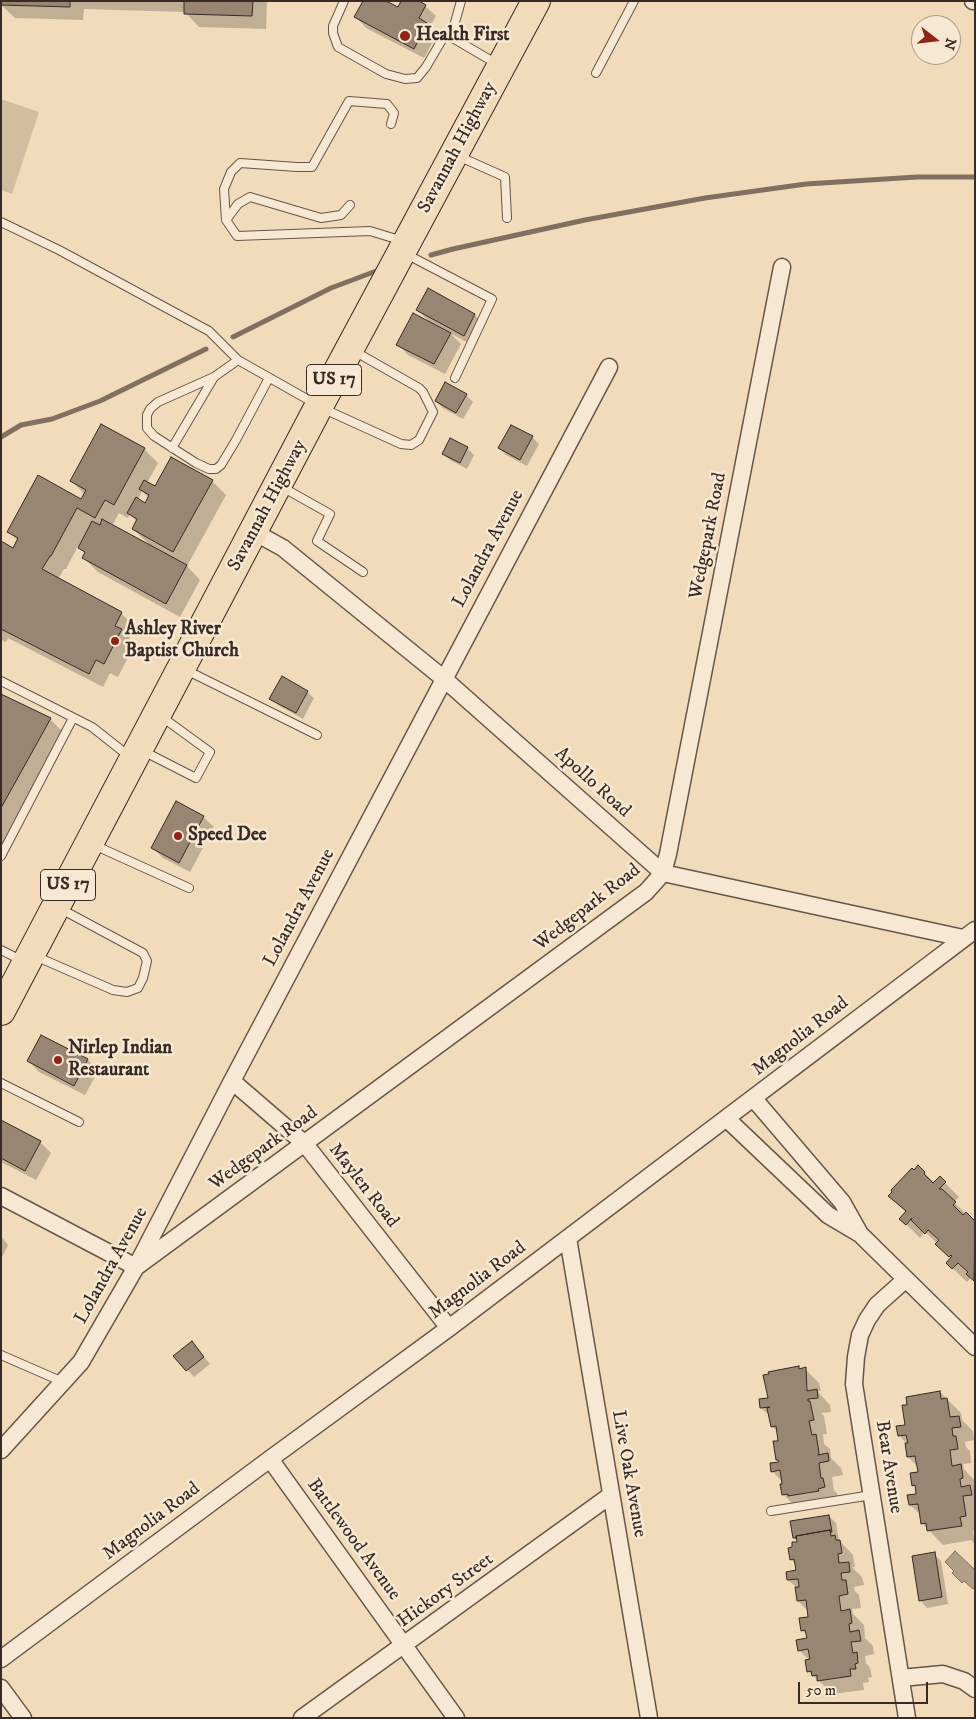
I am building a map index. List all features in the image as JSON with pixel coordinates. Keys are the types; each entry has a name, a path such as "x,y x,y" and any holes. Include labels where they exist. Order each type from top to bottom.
{"highway":[{"name":"Savannah Highway","path":"1,1011 534,3"}],"street":[{"name":"Wedgepark Road","path":"136,1267 646,892 663,874 782,267"},
{"name":"Lolandra Avenue","path":"1,1450 81,1362 136,1267 232,1081 609,367"},
{"name":"Apollo Road","path":"254,532 283,548 444,678 663,874 969,934"},
{"name":"Magnolia Road","path":"1,1659 449,1328 754,1099 969,934"},
{"name":"Maylen Road","path":"232,1081 305,1144 449,1328"},
{"path":"754,1099 842,1202 860,1234"},
{"path":"727,1119 828,1215 860,1234 972,1340"},
{"path":"787,1176 805,1159"},
{"path":"1,1196 136,1267"},
{"name":"Live Oak Avenue","path":"568,1238 649,1718"},
{"name":"Bear Avenue","path":"906,1279 877,1306 867,1320 860,1335 854,1384 908,1718"},
{"name":"Battlewood Avenue","path":"270,1459 456,1718"},
{"name":"Hickory Street","path":"302,1718 611,1495"},
{"path":"901,1678 943,1674 964,1681 975,1689"},
{"path":"1,1688 23,1718"}],"lane":[{"path":"344,1 333,26 333,33 338,47 386,74 405,79 416,78 426,67 443,38 451,37 501,66"},
{"path":"451,37 461,1"},
{"path":"596,73 634,1"},
{"path":"391,124 394,113 387,104 350,101 312,167 240,163 231,172 224,189 226,220 237,236 370,231 405,247 492,299 454,378"},
{"path":"454,154 505,177 507,218"},
{"path":"226,220 238,204 250,197 320,218 341,215 350,205"},
{"path":"1,222 59,250 209,331 238,360 320,406 401,444 411,445 420,440 433,412 423,392 350,349"},
{"path":"238,360 214,377 158,402 150,409 147,415 147,428 154,436 172,448 209,469 216,468 221,465 269,378"},
{"path":"172,448 214,377"},
{"path":"278,485 330,514 317,541 363,572"},
{"path":"182,668 317,736"},
{"path":"1,681 92,727 136,754 196,778 210,752 158,714"},
{"path":"1,856 73,718"},
{"path":"90,843 189,888"},
{"path":"1,950 113,990 127,992 138,988 144,978 148,961 143,953 56,906"},
{"path":"1,1083 79,1122"},
{"path":"1,1355 63,1382"},
{"path":"771,1511 872,1495"}],"shaded area":[{"path":"1,99 39,112 12,194 1,190"},
{"path":"955,1551 975,1570 975,1587 973,1589 964,1581 962,1583 945,1562"}],"building":[{"path":"1,1 70,1 70,7 1,5"},
{"path":"184,1 253,1 252,16 184,14"},
{"name":"Health First","path":"363,1 386,1 398,7 401,1 419,1 426,5 419,18 427,23 414,49 354,17"},
{"path":"428,288 475,314 464,336 416,310"},
{"path":"413,313 451,333 434,364 396,345"},
{"path":"445,382 467,394 456,413 435,401"},
{"path":"101,424 145,448 114,505 105,500 95,518 77,508 42,569 122,612 115,626 122,629 104,664 96,660 89,674 1,629 1,541 13,548 18,538 7,532 38,475 81,499 86,490 70,481"},
{"path":"511,425 533,436 520,460 498,448"},
{"path":"450,438 468,447 460,463 442,454"},
{"path":"171,457 213,480 173,552 132,529 137,519 127,513 136,497 145,503 149,495 139,489 144,480 155,486"},
{"path":"102,519 187,565 166,604 82,558 85,552 78,548 92,521 100,525"},
{"path":"282,676 308,691 296,713 269,699"},
{"path":"1,694 51,718 1,808"},
{"path":"176,801 204,816 179,863 151,848"},
{"name":"Nirlep Indian Restaurant","path":"41,1035 88,1059 74,1086 27,1061"},
{"path":"1,1120 41,1141 25,1171 1,1158"},
{"path":"918,1165 933,1183 940,1176 946,1182 939,1189 942,1189 956,1202 953,1205 963,1215 966,1212 975,1221 974,1281 958,1263 952,1269 946,1263 952,1256 949,1257 935,1244 939,1240 928,1230 925,1234 911,1220 912,1218 906,1225 899,1219 906,1211 888,1196 892,1192 891,1190 912,1168 914,1170"},
{"path":"192,1341 204,1357 186,1371 173,1356"},
{"path":"799,1366 799,1369 806,1367 807,1391 817,1389 818,1398 808,1399 814,1420 809,1421 812,1435 816,1434 818,1455 828,1453 829,1461 819,1463 821,1478 823,1478 825,1487 818,1489 819,1491 788,1496 788,1494 782,1495 780,1470 771,1472 770,1463 779,1462 776,1460 773,1441 778,1441 776,1426 771,1427 767,1408 770,1407 760,1408 759,1399 768,1398 763,1375 769,1374 768,1372"},
{"path":"940,1391 941,1399 947,1398 950,1417 959,1416 961,1427 952,1428 953,1436 956,1436 958,1449 950,1450 952,1466 961,1464 963,1478 960,1479 961,1487 970,1485 972,1495 963,1496 966,1516 960,1517 962,1526 927,1531 926,1523 921,1524 918,1504 909,1505 907,1495 916,1494 915,1485 912,1486 910,1473 918,1472 915,1456 907,1457 905,1443 908,1443 906,1435 898,1436 896,1426 905,1425 902,1405 907,1405 906,1397"},
{"path":"829,1515 832,1532 830,1530 793,1538 790,1521"},
{"path":"830,1530 831,1536 835,1535 836,1540 840,1540 842,1553 838,1554 839,1563 849,1562 850,1572 841,1573 842,1580 846,1580 848,1594 839,1596 841,1611 850,1609 852,1623 849,1624 850,1632 859,1630 861,1641 851,1642 853,1653 857,1652 858,1663 855,1664 856,1669 850,1669 851,1676 817,1681 817,1675 812,1676 811,1671 807,1672 805,1660 810,1659 808,1649 798,1651 796,1640 807,1638 805,1630 801,1631 799,1618 808,1617 806,1600 797,1601 795,1587 799,1587 798,1579 787,1580 786,1572 796,1570 794,1559 790,1560 788,1548 792,1547 792,1542 797,1542 796,1536"},
{"path":"935,1552 942,1597 919,1601 912,1556"}],"waterway":[{"path":"431,255 585,220 705,198 806,184 917,177 975,177"},
{"path":"233,337 331,288 379,270"},
{"path":"1,437 21,425 52,419 100,401 206,349"}],"place":[{"name":"Health First","path":"405,36"},
{"name":"Ashley River Baptist Church","path":"115,641"},
{"name":"Speed Dee","path":"178,836"},
{"name":"Nirlep Indian Restaurant","path":"58,1060"}]}
